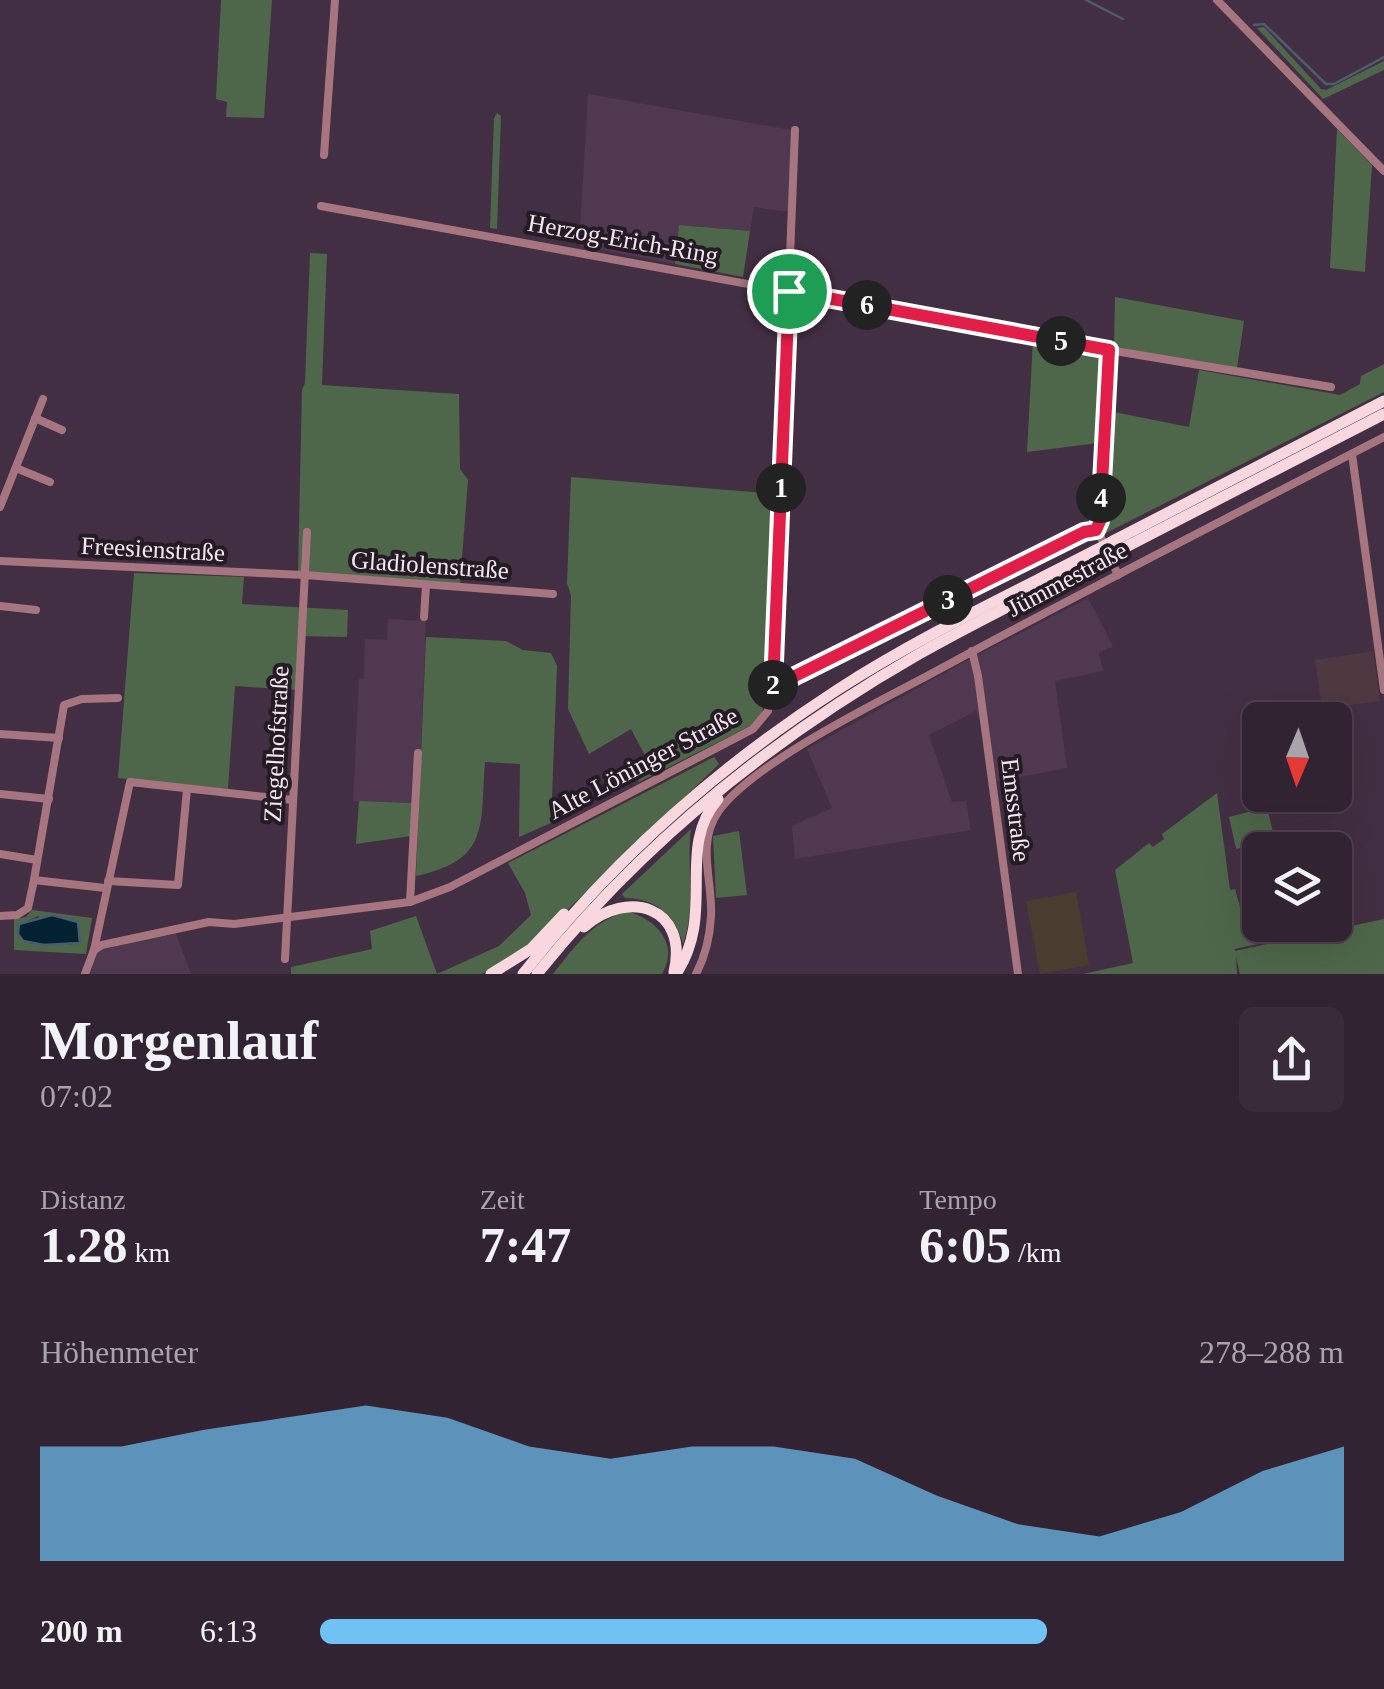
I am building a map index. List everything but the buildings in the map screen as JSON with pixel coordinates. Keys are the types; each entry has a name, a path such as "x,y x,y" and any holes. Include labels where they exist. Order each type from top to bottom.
{"highway":[{"path":"537,974 643,858 724,786 787,738 918,654 1384,401"},
{"path":"1116,546 1384,414"},
{"path":"523,974 589,897 686,803 732,765 838,690 930,636 1099,555"},
{"path":"675,974 687,958 698,915 698,836 705,815 739,780 784,746 787,738"},
{"path":"490,974 531,949 578,900 589,897"},
{"path":"558,948 568,945 605,910 629,904 648,909 666,921 677,948 675,974"}],"street":[{"path":"324,155 334,0"},
{"path":"1217,0 1384,171"},
{"path":"795,130 773,687 1084,532 1096,530"},
{"name":"Herzog-Erich-Ring","path":"321,206 1331,387"},
{"path":"1096,530 1100,521 1109,350"},
{"path":"1,502 43,399"},
{"path":"36,418 62,430"},
{"name":"Jümmestraße","path":"696,974 712,914 708,838 720,809 744,786 814,739 972,652 1384,437"},
{"path":"1352,454 1384,688"},
{"path":"16,468 50,482"},
{"path":"1096,530 1118,574"},
{"name":"Ziegelhofstraße","path":"285,959 307,532"},
{"name":"Freesienstraße","path":"0,561 305,576"},
{"name":"Gladiolenstraße","path":"305,576 553,594"},
{"path":"424,617 426,584"},
{"path":"0,606 36,610"},
{"name":"Emsstraße","path":"972,652 1018,974"},
{"name":"Alte Löninger Straße","path":"94,950 198,924 234,924 410,902 450,887 753,730 768,710 773,687"},
{"path":"0,916 24,913 28,908 62,711 68,701 118,698"},
{"path":"0,734 59,738"},
{"path":"410,902 418,753"},
{"path":"85,974 94,950 130,782 292,800"},
{"path":"34,880 178,885 187,789"},
{"path":"0,794 48,800"},
{"path":"0,854 37,860"}],"shaded area":[{"path":"588,94 791,130 789,212 754,207 750,231 679,225 675,264 579,246"},
{"path":"1088,598 1113,646 1099,653 1103,671 1055,681 1067,768 994,782 985,718 979,720 976,711 929,735 952,802 966,801 971,830 795,859 792,826 832,808 807,749"},
{"path":"388,619 426,621 419,803 353,801 359,679 364,678 365,639 387,640"},
{"path":"1373,651 1380,701 1352,705 1321,702 1315,660"},
{"path":"1076,892 1089,965 1040,974 1026,901"},
{"path":"175,931 191,974 90,974 98,951"}],"green space":[{"path":"221,0 272,0 264,118 226,117 227,102 216,99"},
{"path":"1264,27 1321,89 1384,61 1384,70 1323,99 1257,28"},
{"path":"497,113 501,116 497,229 490,228"},
{"path":"1337,129 1372,165 1365,272 1330,268"},
{"path":"679,225 750,231 743,277 675,264"},
{"path":"310,253 327,254 322,385 459,394 460,469 468,480 460,584 298,572"},
{"path":"1115,297 1244,321 1237,368 1114,347"},
{"path":"1033,340 1098,352 1102,359 1098,443 1027,452"},
{"path":"1384,364 1384,392 1104,534 1109,411 1189,427 1199,370 1340,395 1360,384 1361,376"},
{"path":"571,477 775,494 768,686 762,712 754,724 639,782 631,767 648,761 631,729 589,754 568,709"},
{"path":"134,573 244,577 242,604 348,610 347,637 299,636 296,690 235,686 228,789 118,778"},
{"path":"426,637 506,641 523,650 551,653 557,666 551,823 519,837 520,764 485,762 477,837 458,860 416,876"},
{"path":"714,757 719,764 530,946 482,974 437,974 499,946 531,915 525,893 508,863"},
{"path":"1217,793 1230,890 1235,889 1242,910 1242,942 1266,942 1235,951 1277,942 1352,942 1352,926 1384,919 1384,974 1240,974 1236,957 1237,974 1083,974 1133,963 1115,870 1149,843 1153,847 1164,839 1162,834"},
{"path":"359,801 412,803 411,836 356,844"},
{"path":"1268,812 1273,832 1242,832 1242,848 1236,849 1229,817"},
{"path":"691,829 690,901 683,944 675,924 663,910 622,894"},
{"path":"739,831 747,895 716,898 713,836"},
{"path":"32,910 92,918 86,954 14,950 14,919 26,917","holes":["38,916 72,945 30,944 20,924"]},
{"path":"626,911 646,919 662,934 668,952 662,974 553,974 593,929"},
{"path":"416,916 437,974 291,974 291,967 372,949 370,931"}],"water":[{"path":"52,915 78,922 80,943 44,945 23,941 18,934 19,924"}],"waterway":[{"path":"1086,0 1123,19"},
{"path":"1254,25 1264,24 1326,84 1334,84 1384,57"}],"route":[{"path":"789,291 1109,350 1100,521 1096,530 1090,529 773,687 773,683 789,291"}]}
